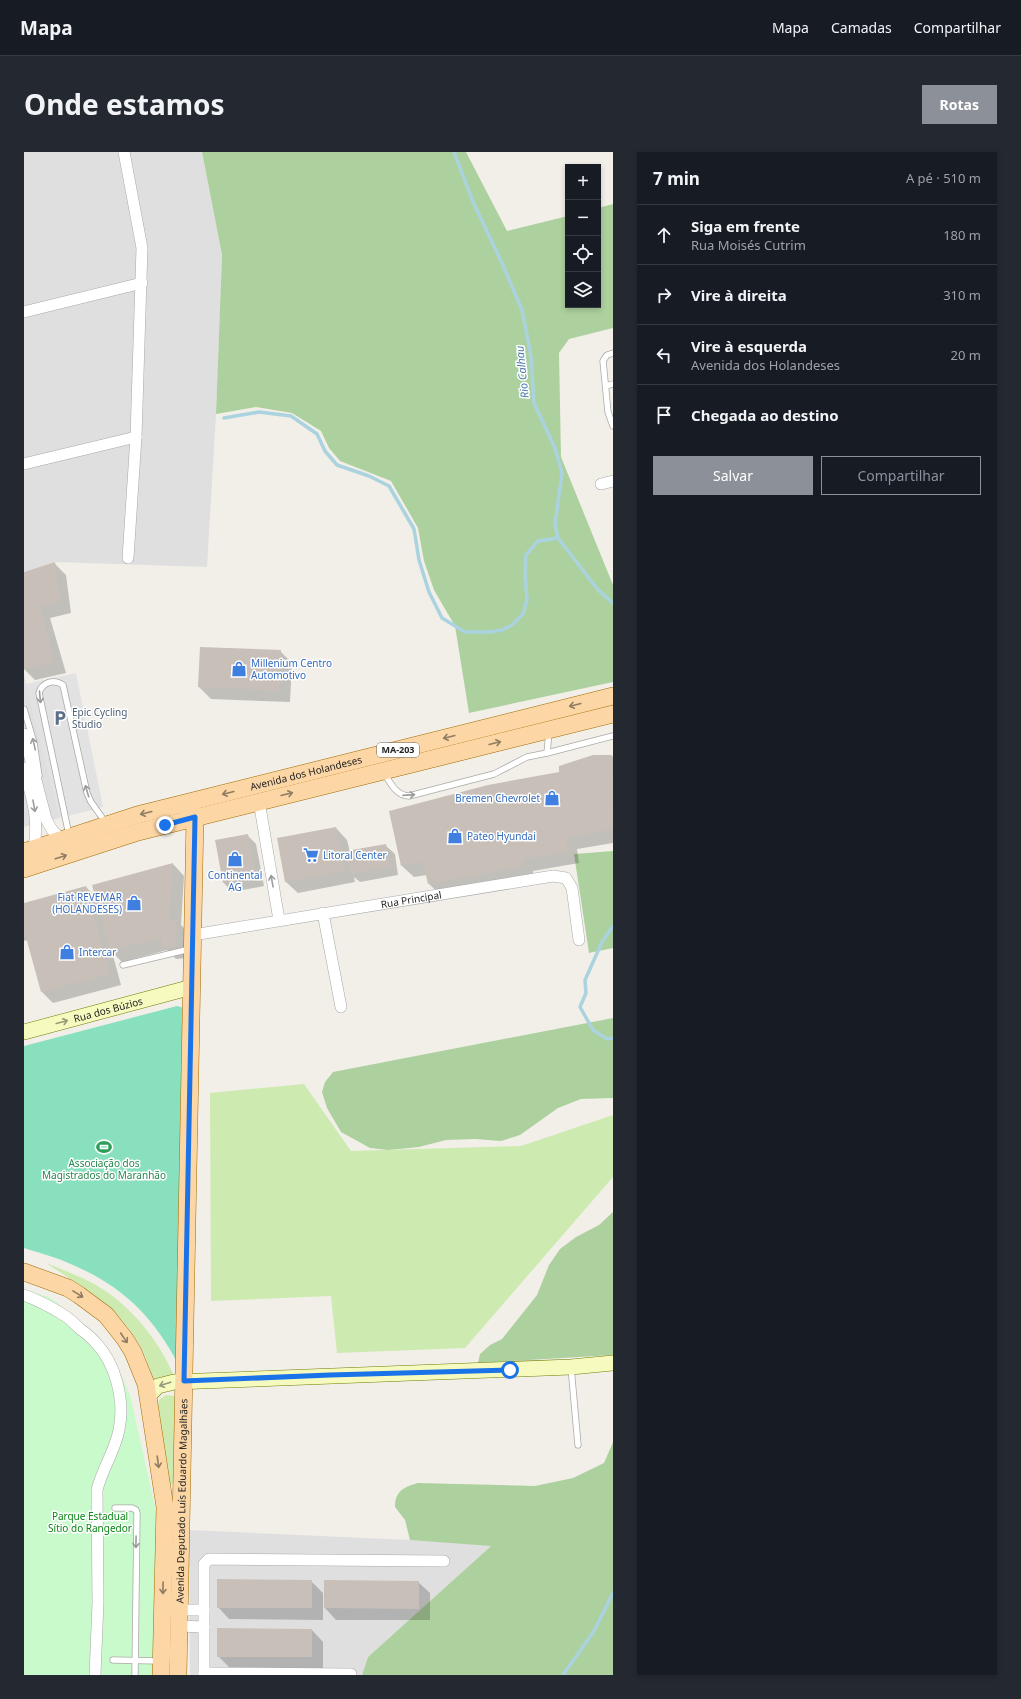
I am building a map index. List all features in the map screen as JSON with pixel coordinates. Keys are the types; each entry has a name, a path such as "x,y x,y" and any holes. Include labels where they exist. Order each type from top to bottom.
{"main road":[{"name":"Avenida dos Holandeses","path":"29,850 107,825 184,804 613,696"},
{"name":"Avenida dos Holandeses","path":"24,869 138,832 195,817 613,714"},
{"path":"184,804 195,817"},
{"name":"Avenida Deputado Luís Eduardo Magalhães","path":"178,1675 195,817"},
{"name":"Avenida Deputado Luís Eduardo Magalhães","path":"24,1272 68,1288 80,1295 106,1315 125,1339 133,1352 146,1384 149,1395 165,1507 161,1668"}],"street":[{"path":"124,152 140,229 142,248 136,437 128,558"},
{"path":"24,312 142,283"},
{"path":"24,464 136,437"},
{"path":"601,484 613,481"},
{"path":"24,734 46,819 52,830 66,839"},
{"path":"24,768 36,820 29,850"},
{"path":"259,801 279,920"},
{"name":"Rua Principal","path":"193,942 279,920 553,876 566,878 572,888 579,940"},
{"path":"323,913 340,1007"},
{"name":"Rua dos Búzios","path":"24,1032 192,987"},
{"path":"24,1295 64,1314 95,1342 107,1358 116,1381 119,1395 120,1414 116,1443 99,1480 97,1490 98,1602 95,1675"},
{"path":"149,1395 163,1384 184,1381 571,1367 613,1363"},
{"path":"351,1674 204,1674 204,1564 209,1559 444,1562"},
{"path":"179,1610 204,1610"},
{"path":"179,1626 204,1627"}],"lane":[{"path":"613,354 607,355 603,361 608,412 613,426"},
{"path":"606,386 613,384"},
{"path":"66,839 38,693 45,683 55,682 63,685 87,793 91,802 107,825"},
{"path":"24,709 36,754 41,797"},
{"path":"547,753 549,730"},
{"path":"382,771 400,794 403,796 409,796 494,774 527,757 613,736"},
{"path":"123,965 193,942"},
{"path":"571,1367 578,1445"},
{"path":"115,1508 132,1508 136,1510 135,1675"},
{"path":"113,1660 135,1660 161,1668"}],"shaded area":[{"path":"24,152 202,152 222,255 216,414 207,567 55,562 24,572"},
{"name":"Epic Cycling Studio","path":"76,673 103,807 60,818 26,684"},
{"path":"24,675 60,818 24,827"},
{"path":"189,1530 492,1545 368,1657 362,1675 190,1675"}],"green space":[{"path":"202,152 466,152 507,231 565,217 565,308 601,308 601,207 613,204 613,328 569,339 559,353 561,457 613,585 613,682 469,713 455,626 434,590 424,561 418,528 391,481 340,461 329,448 321,431 292,413 256,407 216,414 222,255"},
{"path":"613,851 613,948 589,953 574,854"},
{"name":"Associação dos Magistrados do Maranhão","path":"177,1006 186,1011 178,1364 169,1347 147,1318 121,1293 91,1273 55,1258 24,1248 24,1046"},
{"path":"613,1018 613,1098 581,1099 558,1108 520,1135 501,1141 475,1139 446,1140 419,1147 388,1150 370,1148 341,1132 327,1108 322,1092 325,1082 333,1072"},
{"path":"304,1084 351,1151 521,1146 613,1115 613,1177 465,1348 337,1353 331,1296 211,1301 210,1093"},
{"path":"613,1212 613,1355 478,1363 480,1354 490,1345 502,1339 537,1295 549,1265 560,1249 576,1237 599,1225"},
{"path":"46,1263 96,1285 121,1303 153,1338 169,1364 175,1378 162,1377 154,1380 142,1349 134,1335 123,1322 100,1300"},
{"name":"Parque Estadual Sítio do Rangedor","path":"24,1289 51,1298 98,1336 114,1359 130,1395 156,1511 153,1675 24,1675"},
{"path":"166,1395 174,1396 176,1399 173,1483 169,1485 158,1404 159,1400"},
{"path":"613,1442 613,1675 362,1675 368,1657 491,1546 410,1540 405,1520 395,1507 395,1502 401,1490 418,1483 535,1486 573,1478 604,1463"}],"building":[{"path":"55,562 60,602 40,607 55,662 24,669 24,572"},
{"name":"Millenium Centro Automotivo","path":"200,647 281,650 279,691 198,687"},
{"path":"593,755 612,755 613,829 566,838 568,852 522,859 523,866 428,884 423,862 401,866 389,811 488,785 559,772 559,766"},
{"name":"Litoral Center","path":"336,827 345,871 285,882 277,838"},
{"name":"Continental AG","path":"248,834 256,877 223,883 215,840"},
{"path":"386,844 390,867 350,874 346,851"},
{"name":"Fiat REVEMAR (HOLANDESES)","path":"173,863 169,922 177,920 176,947 163,948 161,938 110,951 92,885"},
{"name":"Intercar","path":"86,886 110,974 41,992 24,930 24,903"},
{"path":"217,1579 312,1580 312,1608 217,1608"},
{"path":"324,1580 419,1581 419,1609 324,1608"},
{"path":"217,1628 312,1629 312,1657 217,1657"}],"waterway":[{"name":"Rio Calhau","path":"454,152 473,202 502,263 522,310 531,356 534,403 555,448 562,473 555,525 558,538 598,590 613,603"},
{"path":"224,418 259,412 291,416 317,434 325,451 337,465 369,476 389,486 414,529 419,560 429,592 442,618 465,632 490,632 502,630 512,625 523,614 527,600 525,573 526,555 538,541 558,538"},
{"path":"613,926 602,942 585,980 586,993 580,1007 593,1030 607,1039 613,1038"},
{"path":"563,1675 594,1631 613,1593"}],"place":[{"name":"Millenium Centro Automotivo","path":"239,669"},
{"name":"Epic Cycling Studio","path":"60,718"},
{"name":"Bremen Chevrolet","path":"552,798"},
{"name":"Pateo Hyundai","path":"455,836"},
{"name":"Litoral Center","path":"311,855"},
{"name":"Continental AG","path":"235,859"},
{"name":"Fiat REVEMAR (HOLANDESES)","path":"134,903"},
{"name":"Intercar","path":"67,952"},
{"name":"Associação dos Magistrados do Maranhão","path":"104,1147"}],"route":[{"path":"165,825 195,817 184,1381 440,1371 510,1370"}]}
